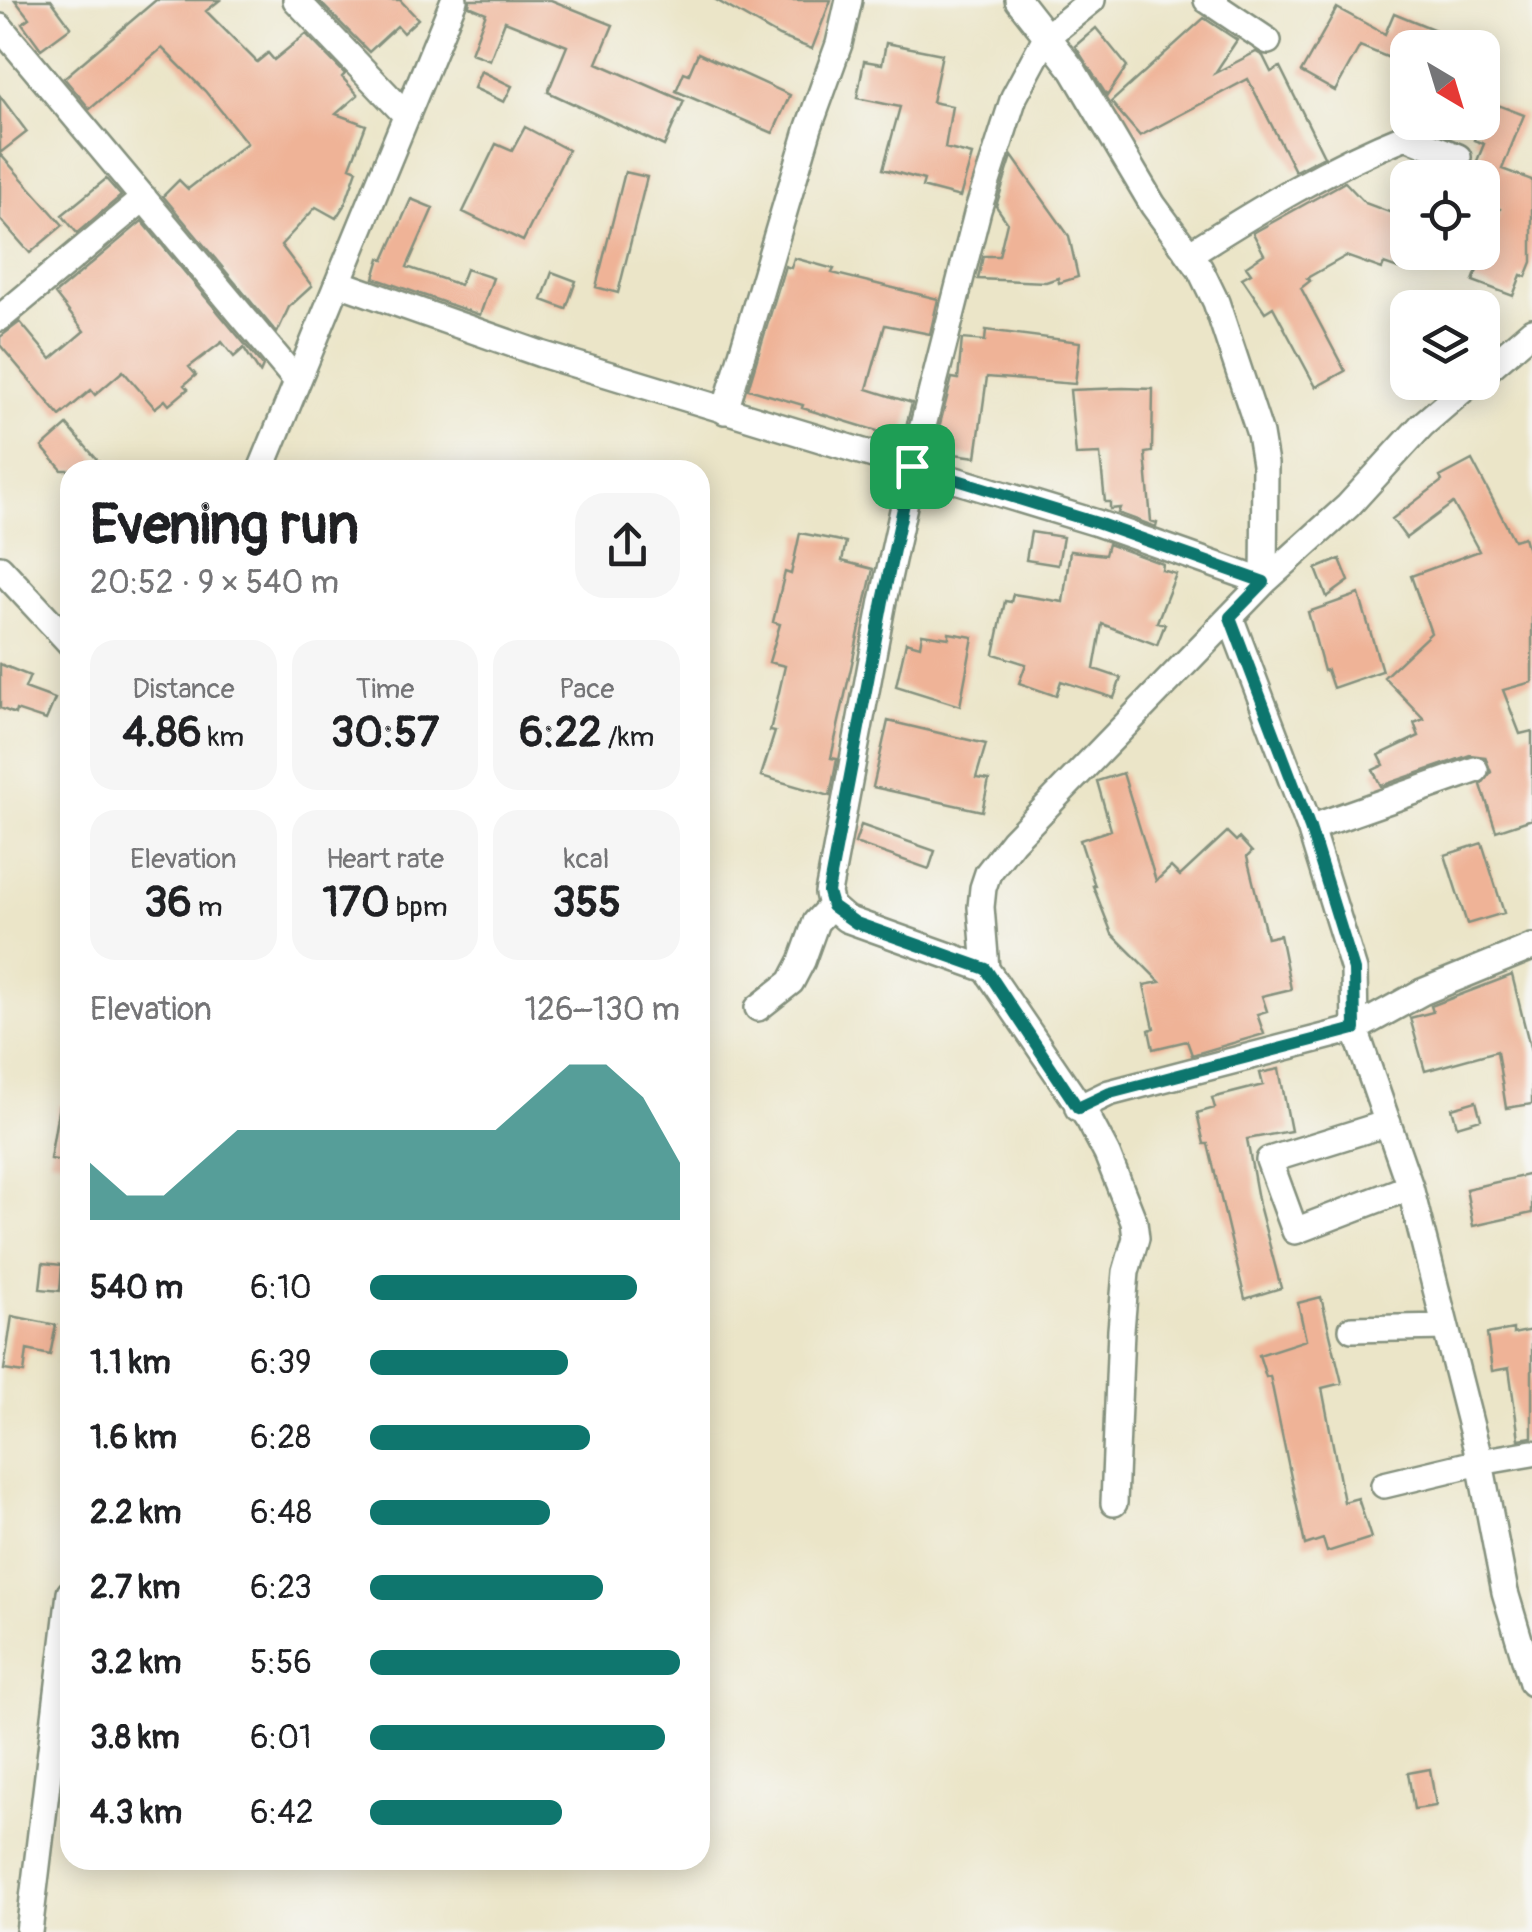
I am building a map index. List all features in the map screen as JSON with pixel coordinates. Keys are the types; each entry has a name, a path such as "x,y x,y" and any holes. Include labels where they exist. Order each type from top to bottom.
{"street":[{"path":"296,0 407,116"},
{"path":"265,460 454,0"},
{"path":"725,411 849,0"},
{"path":"1018,0 1072,70 1216,302 1260,434 1265,464 1264,582"},
{"path":"986,969 856,923 832,906 828,892 912,466 978,210 1014,97 1046,37 1092,0"},
{"path":"1207,0 1268,41"},
{"path":"0,27 296,380"},
{"path":"1189,254 1284,192 1406,136 1458,157"},
{"path":"0,318 144,198"},
{"path":"339,284 541,354 1097,523 1264,582"},
{"path":"1500,359 1532,331"},
{"path":"1114,1504 1126,1272 1136,1238 1128,1201 1089,1120 986,969 981,907 988,873 1013,840 1264,582 1348,506 1422,425 1451,400"},
{"path":"0,568 60,632"},
{"path":"1230,617 1310,828 1354,970 1355,1029 1410,1187 1480,1462 1505,1592 1532,1682"},
{"path":"1310,828 1475,770"},
{"path":"758,1008 791,982 816,922 832,906"},
{"path":"1078,1108 1110,1093 1355,1029 1422,992 1532,947"},
{"path":"1388,1122 1270,1160 1296,1231 1410,1187"},
{"path":"1352,1330 1446,1328"},
{"path":"1384,1485 1532,1454"},
{"path":"29,1932 60,1676"}],"building":[{"path":"15,0 51,0 71,27 41,49 22,23 29,18"},
{"path":"156,0 220,0 206,11 257,62 268,53 274,60 306,34 345,74 342,77 358,95 336,114 366,125 350,167 357,170 345,204 336,218 316,207 281,245 312,286 289,307 277,333 163,196 179,180 188,189 247,143 205,91 162,48 90,109 64,78"},
{"path":"318,0 400,0 418,19 403,33 397,26 369,52"},
{"path":"470,0 551,0 613,25 597,63 684,101 664,146 548,92 567,46 505,21 490,60 471,53 486,13 469,6"},
{"path":"716,0 831,0 812,49 779,36"},
{"path":"1337,8 1385,34 1394,13 1435,30 1390,30 1390,58 1360,46 1335,91 1301,72"},
{"path":"1204,18 1237,40 1215,73 1256,52 1263,56 1271,72 1280,67 1324,156 1295,171 1248,79 1140,136 1111,102"},
{"path":"1096,28 1127,66 1107,96 1075,46"},
{"path":"886,43 942,54 932,102 952,106 945,148 972,155 960,197 922,187 924,180 883,169 900,107 857,98 864,61 882,64"},
{"path":"698,53 790,95 773,133 676,91"},
{"path":"481,71 512,86 504,102 474,88"},
{"path":"0,96 27,132 0,153"},
{"path":"1500,106 1524,115 1502,169 1532,180 1532,262 1526,277 1521,275 1513,296 1473,281 1477,270 1500,270 1500,160 1477,160 1484,144 1474,140 1500,140"},
{"path":"525,127 568,150 523,241 463,212 496,144 512,151"},
{"path":"0,154 63,225 30,253 0,219"},
{"path":"1012,156 1069,236 1078,277 1059,283 1058,278 1046,282 978,279 983,256 999,256 1007,222 996,206"},
{"path":"625,172 647,177 618,293 596,287"},
{"path":"106,179 121,196 77,233 62,215"},
{"path":"1345,182 1365,203 1390,212 1390,266 1384,264 1382,269 1346,256 1307,278 1310,281 1301,288 1345,371 1316,387 1273,307 1265,312 1242,278 1251,273 1246,266 1264,254 1253,233"},
{"path":"411,199 433,208 407,267 460,285 466,269 493,278 480,315 374,278 380,258 384,260"},
{"path":"142,221 263,366 260,373 244,348 234,357 222,342 189,367 196,375 184,385 188,389 169,405 165,400 155,408 123,371 95,395 91,390 60,416 0,345 0,337 20,322 51,359 84,331 55,294"},
{"path":"794,258 834,269 832,273 938,299 930,334 885,325 867,389 912,403 901,446 876,439 877,431 748,389 785,266 791,268"},
{"path":"552,272 576,281 566,309 542,300"},
{"path":"986,330 1080,342 1075,384 987,377 976,457 933,451 952,378 958,379 962,339 985,341"},
{"path":"1153,389 1152,452 1145,453 1151,521 1157,523 1156,527 1118,513 1120,508 1110,509 1110,502 1105,502 1100,454 1076,455 1070,390"},
{"path":"67,425 97,460 60,460 60,468 42,447"},
{"path":"1472,460 1514,540 1524,537 1532,564 1532,682 1503,690 1520,734 1532,731 1532,819 1496,831 1481,785 1491,772 1485,757 1470,755 1381,786 1373,770 1384,765 1379,755 1419,736 1414,723 1424,719 1384,677 1431,633 1411,576 1479,551 1453,503 1406,538 1392,519 1442,481 1440,477"},
{"path":"1031,532 1063,537 1058,565 1026,560"},
{"path":"800,533 846,542 842,561 873,569 831,758 837,759 830,796 761,776 775,732 770,731 785,666 769,662 780,624 773,622 785,572 791,574"},
{"path":"1108,544 1163,564 1162,570 1176,574 1157,622 1165,624 1157,645 1102,624 1094,669 1121,678 1114,698 1061,681 1056,696 1019,683 1026,664 994,654 1005,601 1011,602 1013,594 1063,602 1070,551 1105,555"},
{"path":"1340,559 1349,581 1327,597 1316,569"},
{"path":"1359,594 1382,671 1333,688 1327,670 1324,671 1308,612"},
{"path":"949,633 973,637 960,706 896,686 906,642 920,646 922,634 949,638"},
{"path":"0,664 30,676 25,688 55,699 46,720 0,708"},
{"path":"888,721 986,744 976,778 989,780 982,811 873,787"},
{"path":"1123,773 1156,881 1171,867 1180,876 1227,832 1252,852 1247,857 1267,938 1280,935 1291,989 1262,996 1267,1011 1257,1014 1264,1034 1192,1055 1187,1041 1153,1049 1149,1030 1154,1028 1144,985 1160,982 1112,934 1080,840 1111,830 1097,781"},
{"path":"861,825 935,851 929,869 855,843"},
{"path":"1482,843 1504,913 1467,924 1445,855"},
{"path":"1512,975 1532,1055 1532,1104 1506,1108 1497,1051 1425,1071 1410,1018 1433,1012 1431,1006"},
{"path":"1279,1069 1291,1131 1247,1139 1281,1288 1245,1299 1197,1113 1215,1108 1212,1098 1263,1085 1260,1073"},
{"path":"1476,1101 1481,1119 1457,1126 1452,1108"},
{"path":"59,1105 60,1105 60,1160 50,1159"},
{"path":"1532,1174 1532,1213 1473,1226 1466,1189"},
{"path":"43,1263 60,1265 60,1291 40,1289"},
{"path":"1321,1297 1342,1383 1322,1388 1344,1502 1358,1498 1371,1538 1327,1552 1323,1539 1305,1545 1270,1376 1266,1377 1259,1355 1306,1340 1298,1303"},
{"path":"12,1316 56,1325 50,1355 27,1350 24,1373 4,1370"},
{"path":"1513,1329 1513,1334 1532,1330 1532,1437 1519,1439 1509,1368 1492,1371 1487,1334"},
{"path":"1430,1769 1436,1806 1414,1809 1408,1773"}],"route":[{"path":"912,466 1097,523 1264,582 1230,617 1310,828 1354,970 1355,1029 1110,1093 1078,1108 986,969 856,923 832,906 828,892 912,466"}]}
